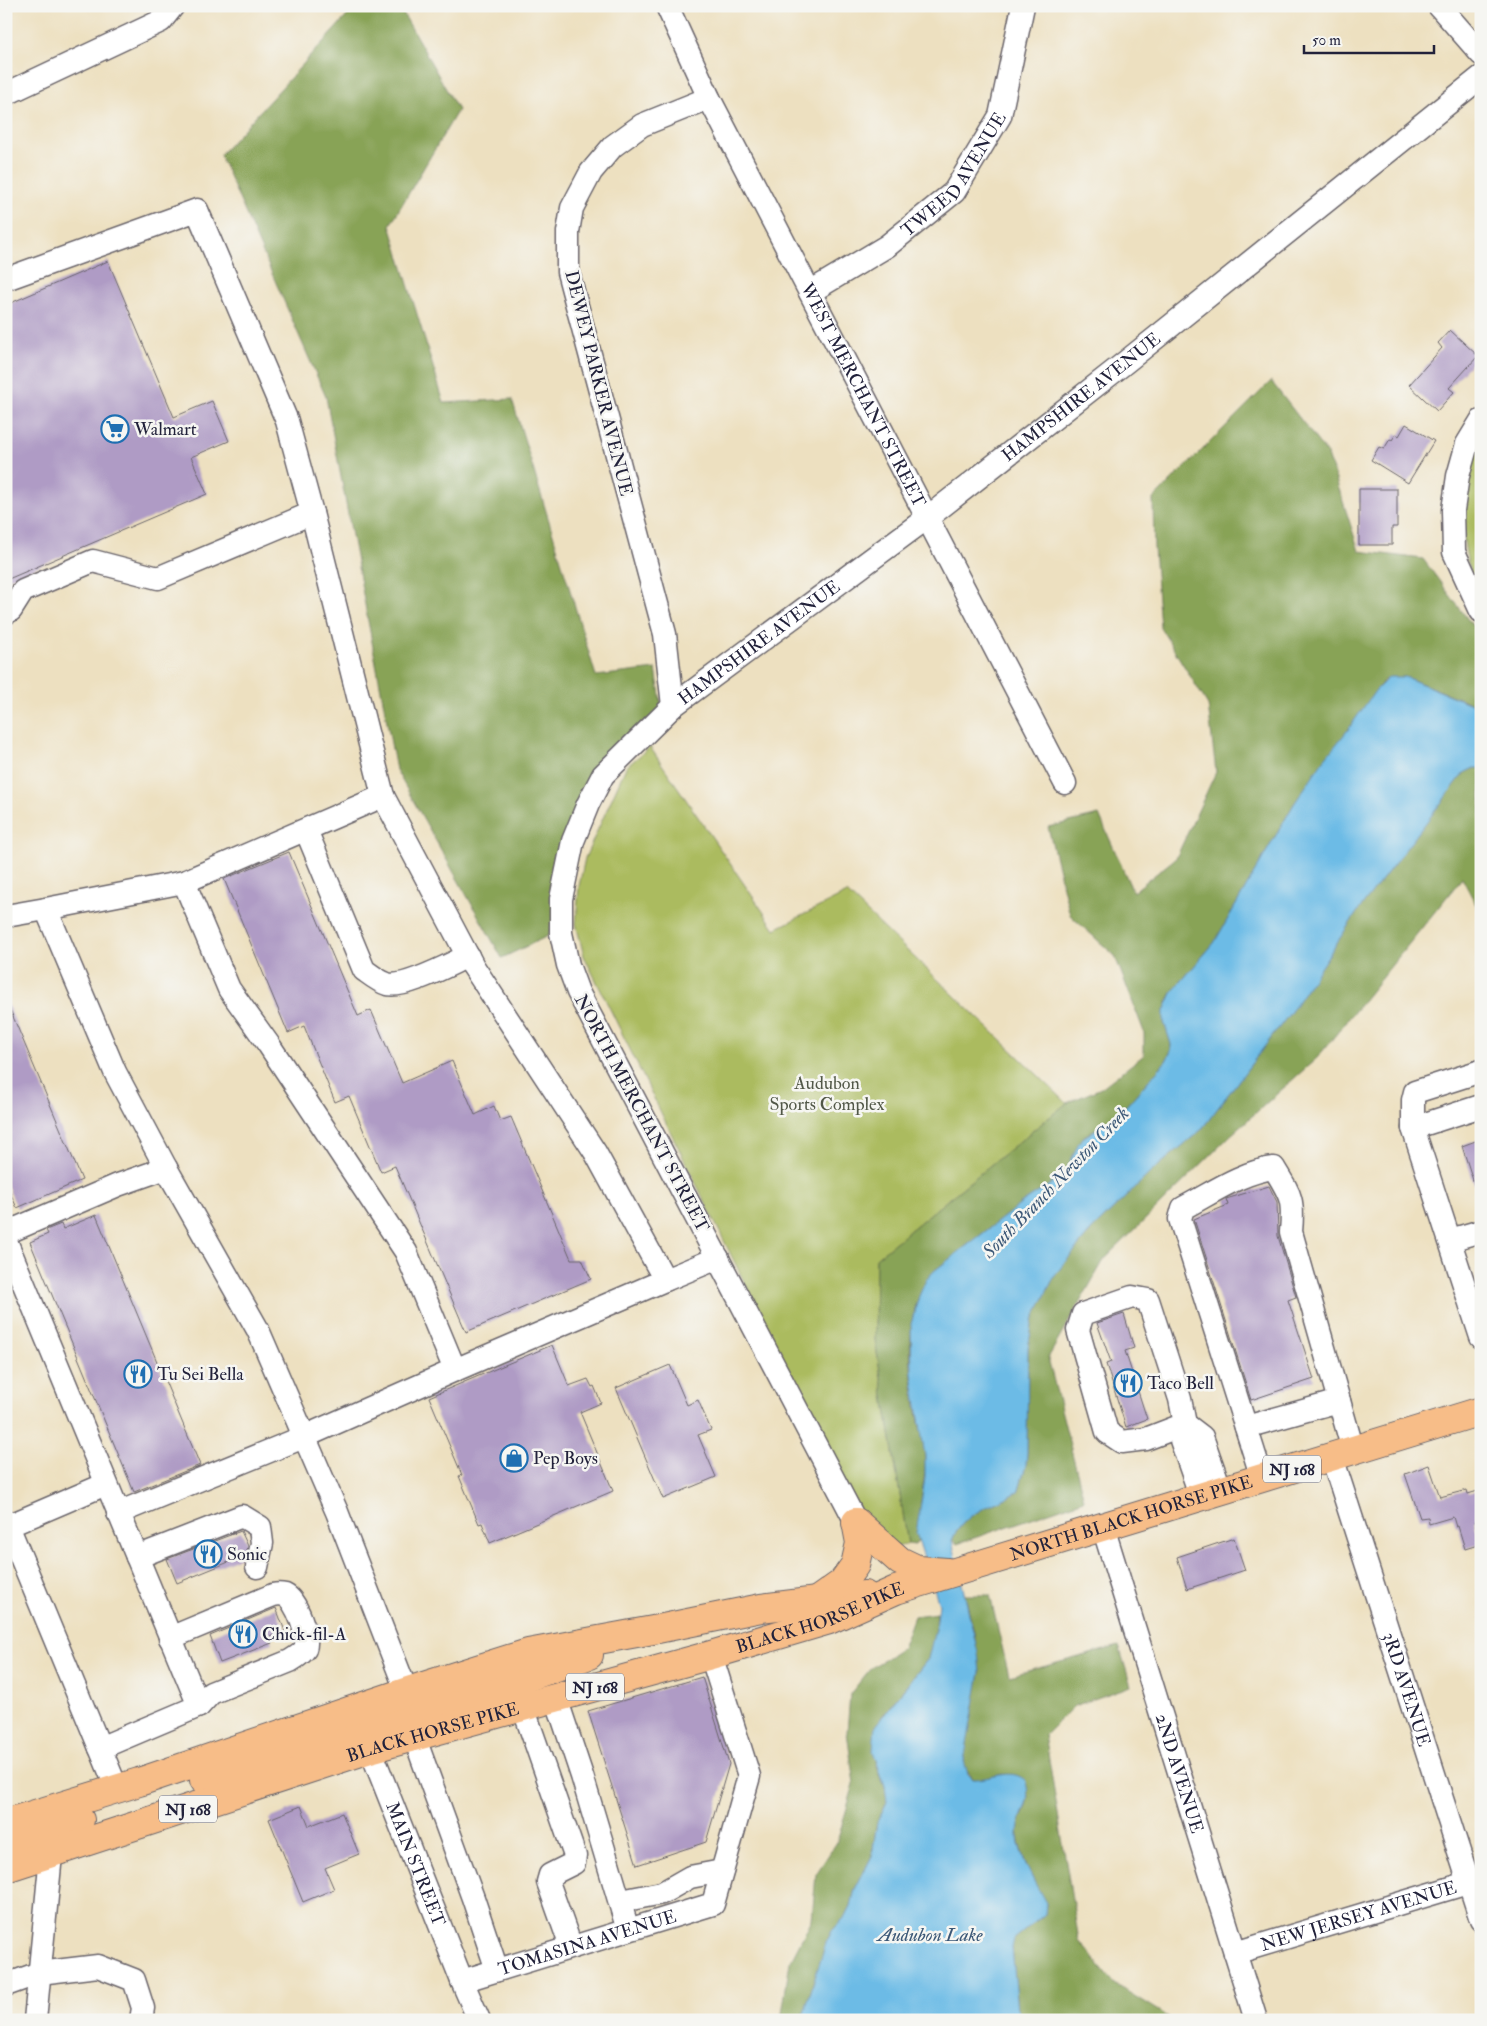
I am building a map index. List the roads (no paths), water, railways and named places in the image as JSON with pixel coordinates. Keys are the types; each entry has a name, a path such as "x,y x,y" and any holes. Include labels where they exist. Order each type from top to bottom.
{"main road":[{"name":"NORTH BLACK HORSE PIKE","path":"896,1590 921,1576 955,1572 1481,1411"},
{"path":"856,1522 900,1561 921,1576"},
{"path":"816,1601 842,1584 855,1564 860,1543 856,1522"},
{"name":"BLACK HORSE PIKE","path":"414,1719 528,1653 760,1608 896,1590"},
{"name":"BLACK HORSE PIKE","path":"6,1823 117,1789 362,1729 414,1719 523,1707 829,1620 896,1590"},
{"path":"6,1852 46,1830 362,1729 389,1728 414,1719"},
{"name":"BLACK HORSE PIKE","path":"6,1868 51,1855 362,1729"}],"street":[{"path":"6,94 161,21 173,6"},
{"name":"WEST MERCHANT STREET","path":"667,6 709,98 1066,783"},
{"name":"TWEED AVENUE","path":"810,292 887,246 954,192 1000,116 1023,6"},
{"path":"1439,6 1481,54"},
{"name":"HAMPSHIRE AVENUE","path":"673,706 927,518 1122,365 1481,77"},
{"name":"DEWEY PARKER AVENUE","path":"673,706 664,634 568,272 568,232 572,208 591,172 613,146 642,125 709,98"},
{"path":"6,279 197,210 287,421 383,796 468,956 595,1152 665,1280"},
{"path":"1481,421 1467,444 1458,476 1453,510 1454,552 1481,611"},
{"path":"6,613 12,610 23,591 93,561 158,578 312,513"},
{"name":"NORTH MERCHANT STREET","path":"673,706 603,775 588,804 574,841 565,874 561,899 561,934 568,966 578,992 856,1522"},
{"path":"6,916 184,882 383,796"},
{"path":"306,830 364,970 374,978 388,984 402,985 468,956"},
{"path":"184,882 229,989 269,1045 406,1252 455,1370"},
{"path":"46,909 115,1072 166,1168 258,1330 306,1436 414,1719 497,1970"},
{"path":"1479,1323 1413,1128 1413,1100 1415,1092 1481,1071"},
{"path":"1413,1128 1481,1106"},
{"path":"6,1233 118,1185 166,1168"},
{"name":"3RD AVENUE","path":"1246,1427 1180,1219 1183,1208 1258,1170 1274,1168 1291,1197 1290,1232 1339,1401 1342,1454 1475,1880 1481,1920"},
{"path":"1450,1240 1481,1231"},
{"path":"6,1241 199,1706"},
{"path":"118,1513 306,1436 718,1258"},
{"path":"1185,1424 1146,1439 1122,1442 1108,1432 1078,1330 1084,1314 1132,1297 1148,1300 1180,1399 1185,1424 1181,1440 1211,1494"},
{"path":"1262,1478 1246,1427 1339,1401"},
{"path":"106,1484 7,1523 117,1789"},
{"path":"137,1557 242,1516 260,1527 262,1535 257,1567"},
{"name":"2ND AVENUE","path":"1104,1527 1256,2020"},
{"path":"100,1748 199,1706 211,1693 299,1656 305,1649 306,1632 291,1600 286,1595 280,1594 273,1595 170,1638"},
{"path":"621,1901 662,1893 674,1888 680,1882 690,1877 722,1871 749,1776 711,1655"},
{"path":"556,1698 621,1901 628,1930"},
{"path":"523,1707 575,1856 574,1863 550,1875 548,1882 571,1947"},
{"name":"MAIN STREET","path":"362,1729 479,2020"},
{"path":"35,2020 51,1855"},
{"name":"TOMASINA AVENUE","path":"462,1981 713,1904 722,1871"},
{"name":"NEW JERSEY AVENUE","path":"1234,1953 1475,1880"},
{"path":"674,1888 682,1913"},
{"path":"6,1985 39,1973 98,1966 134,1980 143,2008 141,2020"}],"water":[{"name":"Audubon Lake","path":"1389,677 1405,677 1481,708 1481,768 1474,768 1464,773 1358,911 1290,1013 1201,1130 1151,1172 1089,1233 1055,1275 1033,1320 1028,1348 1027,1453 1026,1465 1018,1492 980,1510 964,1522 952,1540 978,1653 980,1672 964,1761 968,1774 973,1779 1013,1774 1025,1780 1028,1795 1018,1828 1019,1844 1029,1870 1046,1903 1045,1914 1014,1939 1012,1948 1019,2020 802,2020 826,1943 832,1931 846,1916 851,1906 855,1889 872,1856 877,1822 887,1802 885,1786 873,1751 875,1726 928,1659 937,1621 939,1604 916,1533 925,1478 925,1456 912,1374 911,1324 919,1296 926,1280 934,1271 1022,1203 1060,1178 1068,1167 1079,1142 1126,1106 1166,1061 1171,1051 1171,1044 1164,1022 1164,1011 1173,991 1214,943 1294,804 1322,762 1375,691"}],"place":[{"name":"Walmart","path":"115,429"},
{"name":"Tu Sei Bella","path":"138,1374"},
{"name":"Taco Bell","path":"1128,1383"},
{"name":"Pep Boys","path":"514,1458"},
{"name":"Sonic","path":"208,1554"},
{"name":"Chick-fil-A","path":"243,1634"}],"park label":[{"name":"Audubon Sports Complex","path":"827,1093"}],"water label":[{"name":"South Branch Newton Creek","path":"1055,1182"}]}
